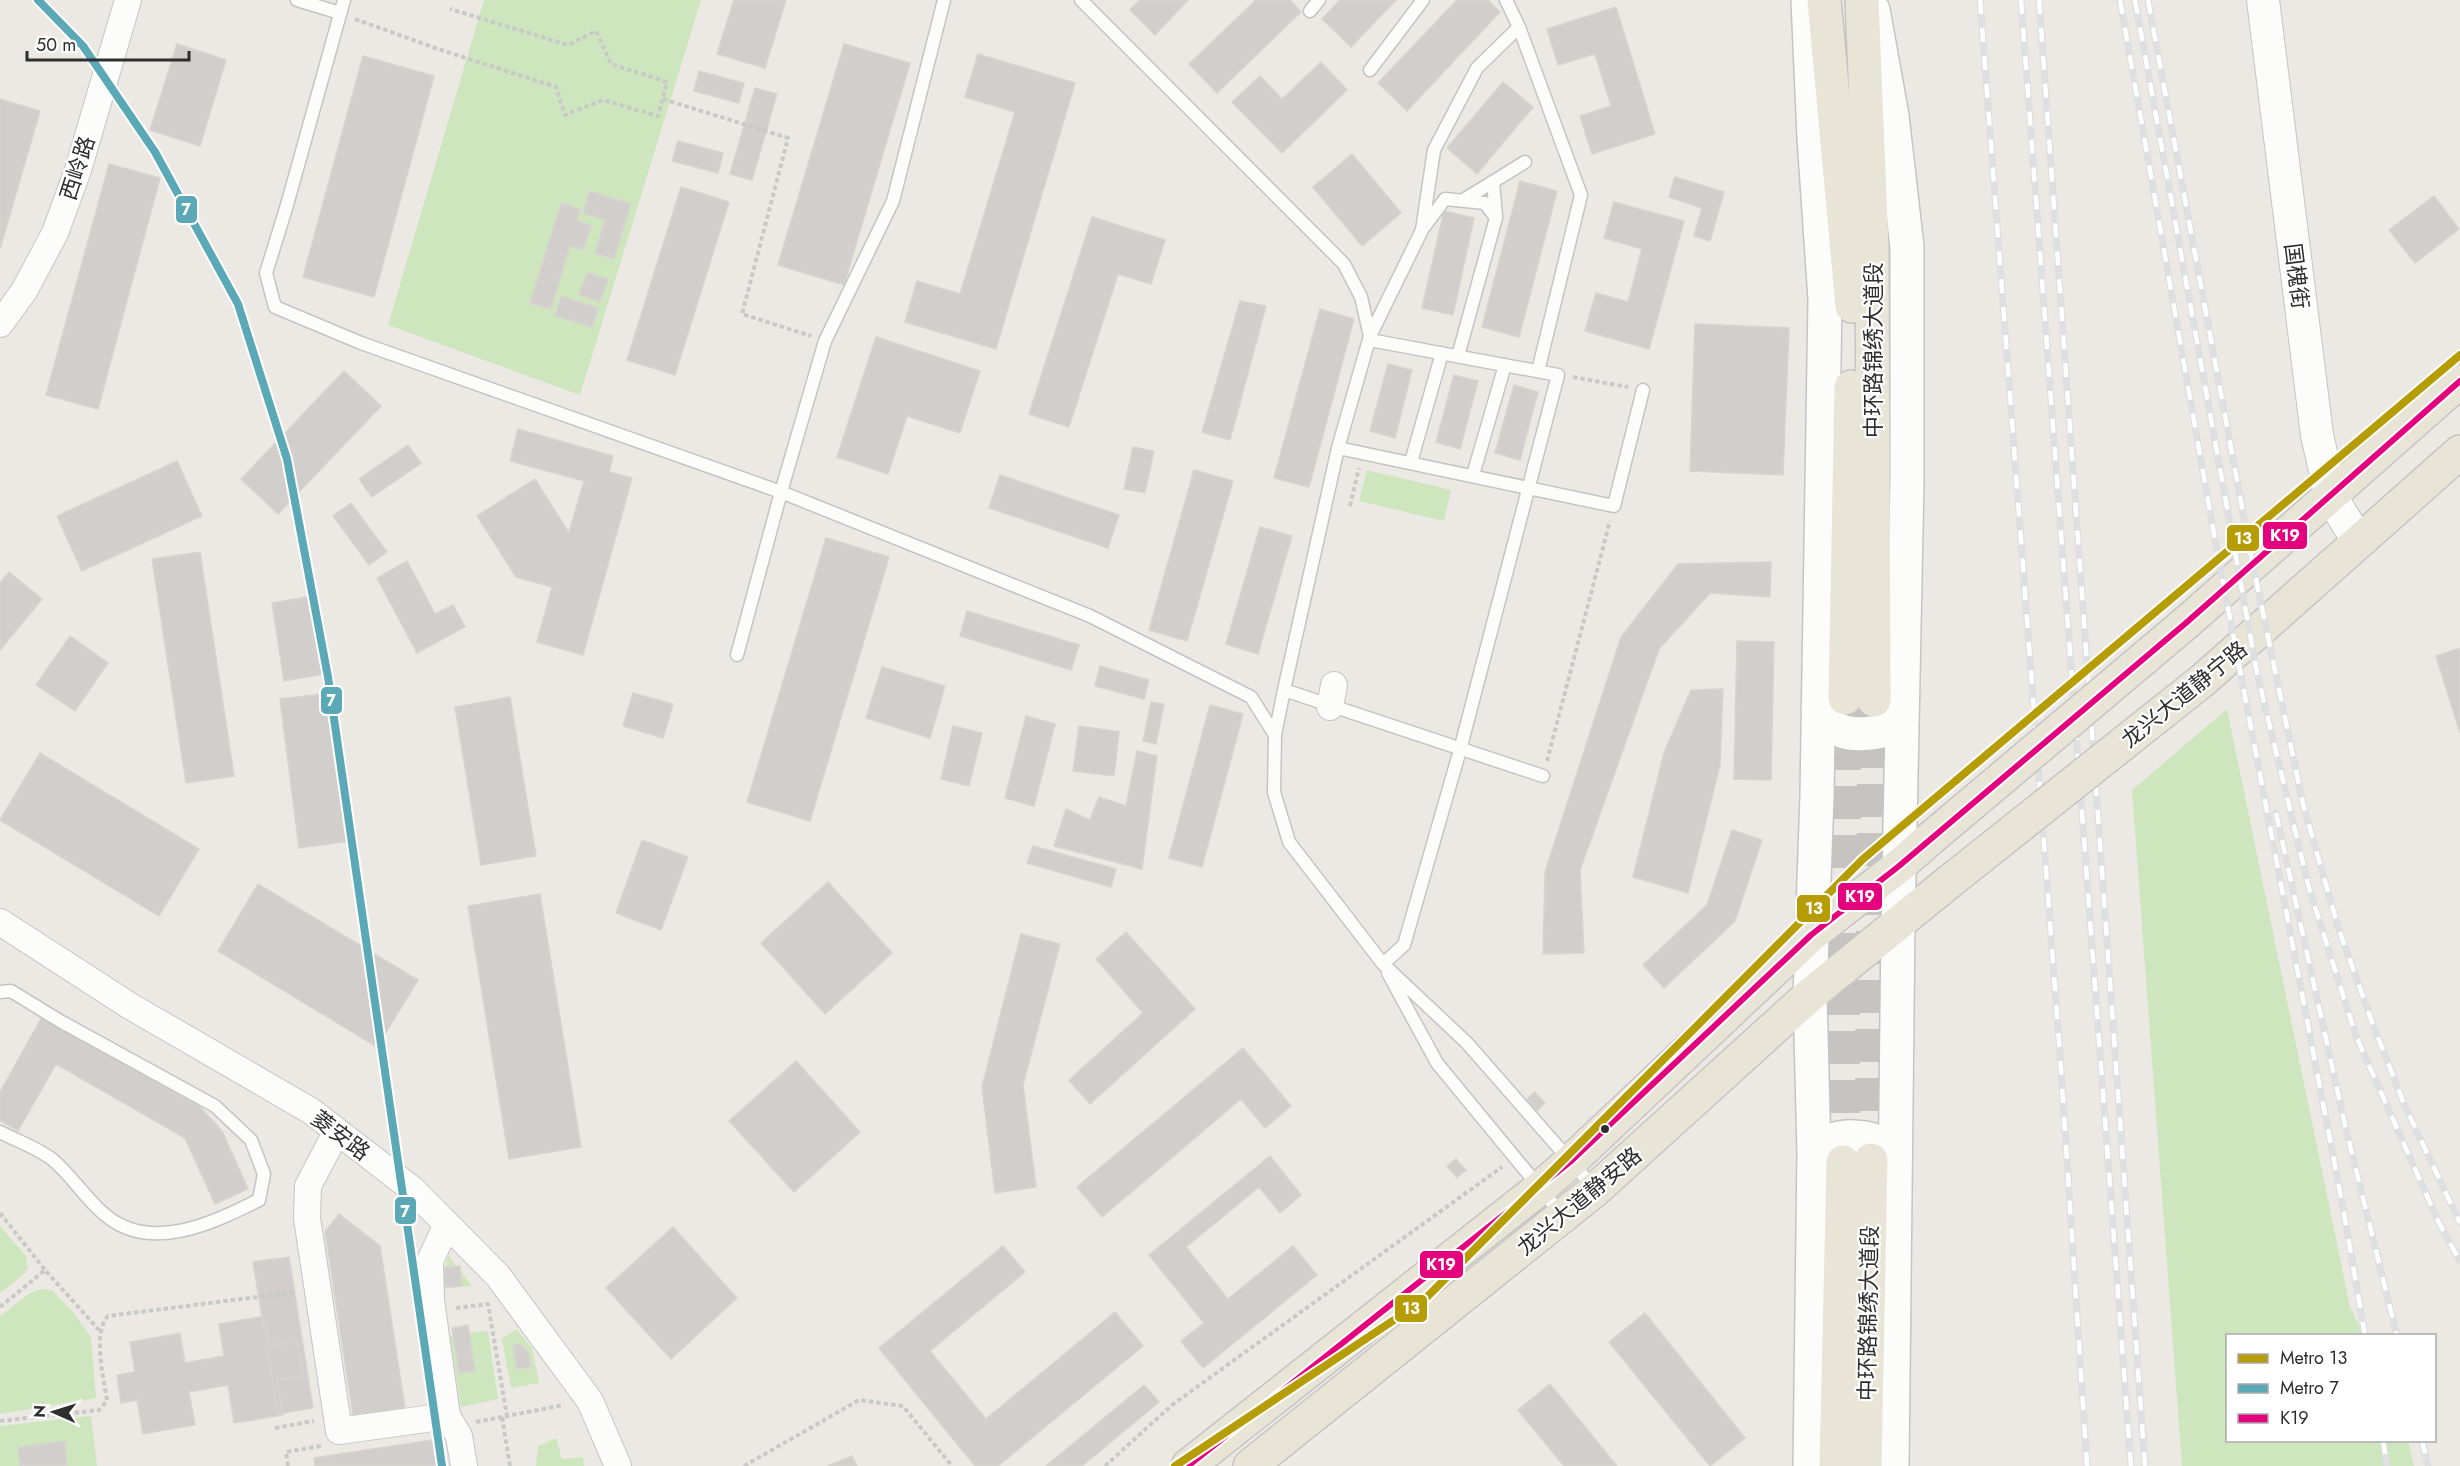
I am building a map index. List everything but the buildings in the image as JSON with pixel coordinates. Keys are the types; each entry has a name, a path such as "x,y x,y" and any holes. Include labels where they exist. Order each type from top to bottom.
{"main road":[{"path":"1809,0 1814,138 1825,299 1846,702 1811,935 1810,995 1856,1156 1892,1466"},
{"name":"中环路锦绣大道段","path":"1824,0 1852,296 1846,702"},
{"name":"中环路锦绣大道段","path":"1846,702 1872,248 1862,0"},
{"path":"1810,1466 1856,1156 1898,924 1907,481 1907,247 1892,116 1871,0"},
{"path":"1899,866 2187,622 2460,381"},
{"name":"龙兴大道静宁路","path":"1898,924 2203,680 2460,452"},
{"path":"1846,702 1831,726 1840,731 1882,732 1901,721"},
{"name":"龙兴大道静安路","path":"1188,1466 1540,1188 1811,935 1899,866"},
{"name":"龙兴大道静安路","path":"1250,1466 1564,1216 1810,995 1898,924"},
{"name":"中环路锦绣大道段","path":"1836,1466 1856,1156"},
{"name":"中环路锦绣大道段","path":"1856,1156 1865,1466"}],"street":[{"name":"西岭路","path":"1,320 24,291 56,233 78,170 128,0"},
{"name":"国槐街","path":"2263,0 2317,435 2331,497 2360,542"},
{"name":"菱安路","path":"0,922 130,1006 310,1111 412,1189 498,1276 590,1401 618,1466"},
{"path":"337,1131 308,1186 307,1218 333,1432 447,1416"},
{"path":"447,1224 430,1261 432,1312 447,1416 459,1436 464,1466"}],"lane":[{"path":"297,0 340,13"},
{"path":"344,0 266,273 275,307 361,343 780,492 1090,616 1164,651 1251,697 1275,735"},
{"path":"737,656 780,492 825,341 893,201 944,0"},
{"path":"1081,0 1344,264 1361,297 1370,338"},
{"path":"1310,11 1319,0"},
{"path":"1370,70 1423,0"},
{"path":"1506,0 1519,27 1581,195 1538,371"},
{"path":"1422,230 1434,150 1477,68 1519,27"},
{"path":"1465,199 1525,162"},
{"path":"1458,356 1496,218 1493,182"},
{"path":"1496,218 1485,203 1465,199 1445,199 1422,230 1370,338 1338,448 1284,690 1275,735 1274,792 1289,842 1383,964 1467,1043 1595,1190"},
{"path":"1370,338 1558,375 1460,750 1404,945 1383,964"},
{"path":"1411,462 1442,353"},
{"path":"1473,475 1504,365"},
{"path":"1338,448 1614,506 1643,390"},
{"path":"1284,690 1332,696 1460,750 1543,776"},
{"path":"1383,964 1437,1064 1564,1216"},
{"path":"0,992 11,991 60,1021 215,1106 250,1140 264,1174 259,1200 225,1217 184,1232 139,1233 106,1216 53,1160 0,1132"}],"path":[{"path":"340,13 438,49 556,87 565,115 603,100 658,116 667,82 611,64 596,31 568,45 450,9"},
{"path":"663,99 788,138 742,314 825,341"},
{"path":"1558,375 1643,390"},
{"path":"1350,506 1362,452"},
{"path":"1543,776 1614,506"},
{"path":"1105,1466 1172,1405 1515,1157"},
{"path":"0,1213 45,1270 100,1330"},
{"path":"0,1307 45,1270"},
{"path":"0,1422 99,1410 107,1401 100,1330 102,1322 108,1316 317,1289"},
{"path":"432,1312 488,1304 507,1416"},
{"path":"744,1466 859,1400 903,1406 952,1466"},
{"path":"510,1466 502,1417 567,1405"},
{"path":"274,1428 325,1419 333,1432 328,1444 286,1452 288,1466"}],"green space":[{"path":"484,0 701,0 580,395 388,325"},
{"path":"1367,470 1451,490 1444,521 1359,501"},
{"path":"2227,709 2350,1307 2364,1334 2226,1334 2226,1442 2408,1442 2414,1466 2182,1466 2132,790"},
{"path":"0,1226 26,1256 28,1268 23,1275 0,1293"},
{"path":"448,1255 472,1286 441,1289"},
{"path":"42,1289 52,1290 72,1311 91,1337 96,1398 0,1414 0,1316 30,1293"},
{"path":"516,1329 532,1348 539,1383 511,1388 502,1339"},
{"path":"488,1332 498,1399 461,1407 450,1336"},
{"path":"91,1416 97,1466 0,1466 0,1426"},
{"path":"556,1438 562,1459 583,1457 584,1466 536,1466 538,1446"}],"tunnel":[{"path":"1843,1162 1845,706"},
{"path":"1871,1160 1874,706"}],"railway":[{"path":"1980,0 2060,1054 2087,1466"},
{"path":"2021,0 2131,1466"},
{"path":"2039,0 2145,1466"},
{"path":"2120,0 2215,540 2344,1213 2365,1334"},
{"path":"2135,0 2257,673 2309,888 2356,1036 2439,1223 2460,1261"},
{"path":"2148,0 2251,556 2303,804 2338,927 2372,1022 2404,1104 2460,1223"},
{"path":"2276,813 2345,1125 2397,1334"},
{"path":"2383,1442 2387,1466"},
{"path":"2422,1442 2428,1466"}],"metro line":[{"name":"7","path":"38,0 83,46 155,152 238,304 287,459 328,677 442,1466"},
{"name":"13","path":"1175,1466 1424,1300 1863,859 2460,355"}],"transit line":[{"name":"K19","path":"1188,1466 1570,1162 1811,935 1899,866 2187,622 2460,381"}]}
